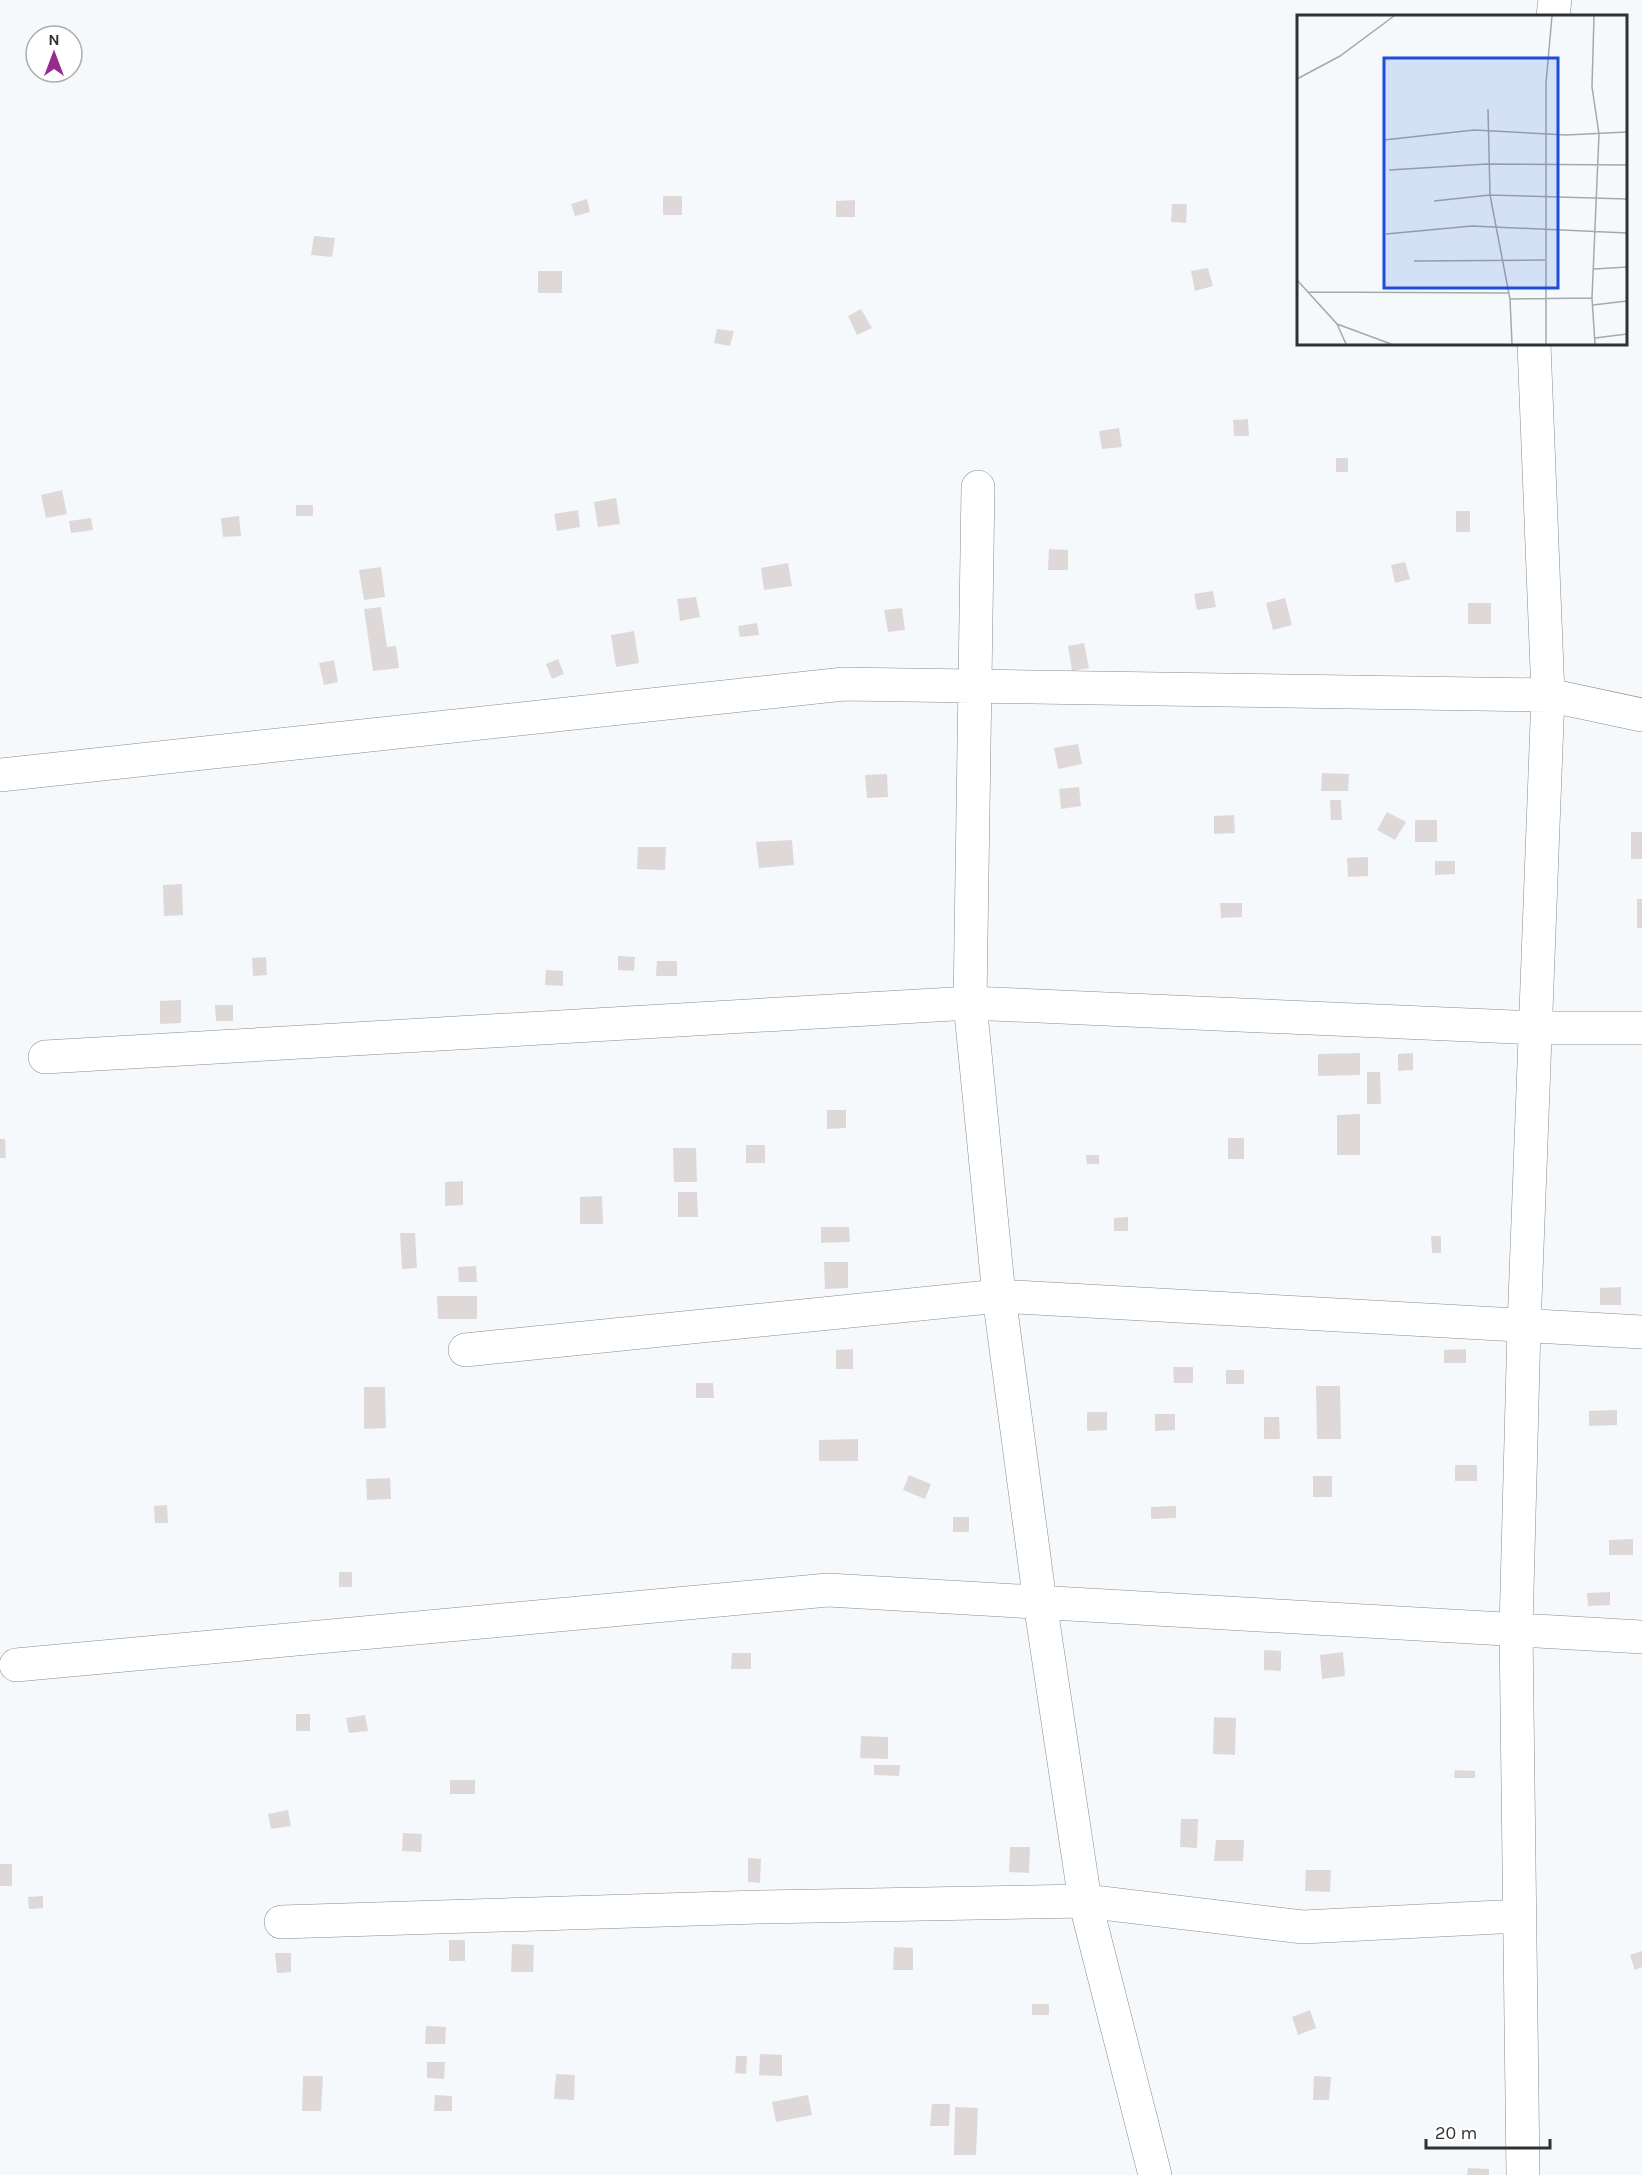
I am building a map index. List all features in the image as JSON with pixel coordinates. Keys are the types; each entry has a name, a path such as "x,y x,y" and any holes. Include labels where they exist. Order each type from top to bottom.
{"street":[{"path":"1553,15 1555,0"},
{"path":"1523,2175 1516,1628 1524,1327 1548,695 1534,345"},
{"path":"978,487 970,1003 999,1296 1040,1602 1085,1901 1155,2175"},
{"path":"0,775 844,684 1548,695 1642,715"},
{"path":"45,1057 970,1003 1535,1028 1642,1028"},
{"path":"465,1350 999,1296 1642,1332"},
{"path":"16,1665 828,1590 1642,1637"},
{"path":"281,1922 759,1907 1085,1901 1303,1927 1519,1916"}],"building":[{"path":"663,196 682,196 682,215 663,215"},
{"path":"587,199 590,212 575,216 571,204"},
{"path":"855,200 855,217 836,217 836,201"},
{"path":"1172,204 1187,204 1186,223 1171,222"},
{"path":"314,236 335,238 332,257 311,255"},
{"path":"1208,268 1213,286 1195,291 1191,271"},
{"path":"538,271 562,271 562,293 538,293"},
{"path":"861,309 872,328 857,335 848,316"},
{"path":"717,329 734,331 730,346 714,343"},
{"path":"1248,419 1249,436 1234,436 1233,420"},
{"path":"1119,428 1122,447 1102,449 1099,431"},
{"path":"1336,458 1348,458 1348,472 1336,472"},
{"path":"62,490 67,514 46,518 41,495"},
{"path":"616,498 620,524 598,527 594,502"},
{"path":"296,505 313,505 313,516 296,516"},
{"path":"578,510 580,527 557,531 554,514"},
{"path":"1456,511 1470,511 1470,532 1456,532"},
{"path":"239,516 241,536 223,537 221,518"},
{"path":"91,518 93,530 71,533 69,521"},
{"path":"1049,549 1068,550 1068,570 1048,570"},
{"path":"1405,562 1410,579 1395,583 1391,565"},
{"path":"788,563 792,586 764,590 761,568"},
{"path":"381,567 385,597 364,600 359,570"},
{"path":"1213,591 1216,607 1197,610 1194,594"},
{"path":"696,597 700,617 680,621 677,599"},
{"path":"1285,598 1292,625 1273,630 1266,603"},
{"path":"1468,603 1491,603 1491,624 1468,624"},
{"path":"381,607 387,647 396,646 399,668 373,671 364,609"},
{"path":"902,608 905,630 888,632 884,610"},
{"path":"757,623 759,635 740,637 738,626"},
{"path":"634,631 639,663 616,667 611,635"},
{"path":"1084,643 1089,668 1072,671 1068,646"},
{"path":"558,659 564,674 552,679 546,664"},
{"path":"334,660 338,682 324,685 319,663"},
{"path":"1078,744 1082,764 1058,769 1054,748"},
{"path":"1322,773 1349,774 1348,791 1321,791"},
{"path":"887,774 888,797 867,798 865,775"},
{"path":"1079,787 1081,806 1061,809 1059,789"},
{"path":"1330,800 1341,800 1342,820 1331,820"},
{"path":"1387,812 1406,822 1395,840 1377,830"},
{"path":"1234,815 1235,833 1214,834 1214,816"},
{"path":"1415,820 1437,820 1437,842 1415,842"},
{"path":"1631,832 1642,832 1642,859 1631,859"},
{"path":"792,840 794,865 759,868 756,842"},
{"path":"638,847 666,847 665,870 637,869"},
{"path":"1368,857 1368,876 1348,877 1347,858"},
{"path":"1435,861 1455,861 1455,874 1435,875"},
{"path":"182,884 183,915 164,916 163,885"},
{"path":"1637,899 1642,899 1642,928 1637,928"},
{"path":"1220,903 1242,903 1242,917 1221,918"},
{"path":"618,956 635,957 634,971 618,970"},
{"path":"266,957 267,975 253,976 252,958"},
{"path":"657,961 677,961 677,976 656,976"},
{"path":"546,970 563,971 563,986 545,985"},
{"path":"181,1000 181,1023 160,1024 160,1001"},
{"path":"215,1005 233,1005 233,1021 216,1021"},
{"path":"1360,1053 1360,1075 1318,1076 1318,1054"},
{"path":"1413,1053 1413,1070 1398,1071 1398,1054"},
{"path":"1367,1072 1380,1072 1381,1104 1367,1104"},
{"path":"827,1110 846,1110 846,1128 827,1129"},
{"path":"1360,1114 1360,1155 1337,1155 1337,1115"},
{"path":"1228,1138 1244,1138 1244,1159 1228,1159"},
{"path":"0,1139 5,1139 6,1158 0,1158"},
{"path":"746,1145 765,1145 765,1163 746,1163"},
{"path":"673,1148 696,1148 697,1182 674,1182"},
{"path":"1086,1155 1099,1155 1099,1164 1087,1164"},
{"path":"463,1181 463,1205 445,1206 445,1182"},
{"path":"678,1192 697,1192 698,1217 678,1217"},
{"path":"602,1196 603,1224 580,1224 580,1197"},
{"path":"1128,1217 1128,1231 1114,1231 1114,1218"},
{"path":"821,1227 849,1227 850,1242 821,1243"},
{"path":"400,1233 415,1233 417,1268 402,1269"},
{"path":"1431,1236 1441,1236 1441,1253 1432,1253"},
{"path":"824,1262 848,1262 848,1288 825,1289"},
{"path":"476,1266 477,1282 459,1282 458,1267"},
{"path":"1621,1287 1621,1305 1600,1305 1600,1288"},
{"path":"437,1296 477,1296 477,1319 438,1319"},
{"path":"853,1349 853,1369 836,1369 836,1350"},
{"path":"1466,1349 1466,1363 1444,1363 1444,1350"},
{"path":"1173,1367 1193,1367 1193,1383 1174,1383"},
{"path":"1226,1370 1244,1370 1244,1384 1226,1384"},
{"path":"696,1383 713,1383 714,1398 696,1398"},
{"path":"1316,1386 1340,1386 1341,1439 1317,1439"},
{"path":"364,1387 385,1387 386,1428 364,1429"},
{"path":"1617,1410 1617,1425 1589,1426 1589,1411"},
{"path":"1087,1412 1107,1412 1107,1430 1087,1431"},
{"path":"1155,1414 1175,1414 1175,1430 1155,1431"},
{"path":"1264,1417 1279,1417 1280,1439 1264,1439"},
{"path":"858,1439 858,1461 819,1461 819,1440"},
{"path":"1455,1465 1477,1465 1477,1481 1455,1481"},
{"path":"909,1475 931,1484 925,1499 903,1490"},
{"path":"1313,1476 1332,1476 1332,1497 1313,1497"},
{"path":"390,1478 391,1499 367,1500 366,1479"},
{"path":"167,1505 168,1523 155,1523 154,1506"},
{"path":"1176,1506 1176,1518 1151,1519 1151,1507"},
{"path":"953,1517 969,1517 969,1532 953,1532"},
{"path":"1633,1539 1633,1555 1609,1555 1609,1540"},
{"path":"339,1572 352,1572 352,1587 339,1587"},
{"path":"1610,1592 1610,1605 1588,1606 1587,1593"},
{"path":"1264,1650 1281,1651 1281,1671 1264,1670"},
{"path":"1343,1652 1345,1676 1322,1679 1320,1655"},
{"path":"732,1653 751,1653 751,1669 731,1669"},
{"path":"296,1714 310,1714 310,1731 296,1731"},
{"path":"365,1715 368,1731 349,1733 346,1718"},
{"path":"1214,1717 1236,1718 1235,1755 1213,1754"},
{"path":"861,1736 888,1737 888,1759 860,1758"},
{"path":"874,1765 900,1765 899,1776 874,1775"},
{"path":"1455,1770 1475,1771 1475,1778 1454,1778"},
{"path":"450,1780 475,1780 475,1794 450,1794"},
{"path":"288,1810 291,1826 271,1829 268,1814"},
{"path":"1181,1819 1198,1819 1197,1848 1180,1847"},
{"path":"403,1833 422,1834 421,1852 402,1851"},
{"path":"1216,1840 1244,1840 1243,1861 1214,1861"},
{"path":"1010,1847 1030,1847 1029,1873 1009,1872"},
{"path":"748,1858 761,1859 760,1883 748,1882"},
{"path":"0,1864 12,1864 12,1886 0,1886"},
{"path":"1306,1870 1331,1870 1330,1892 1305,1891"},
{"path":"43,1896 43,1908 29,1909 28,1897"},
{"path":"449,1940 465,1940 465,1961 449,1961"},
{"path":"512,1944 534,1945 533,1972 511,1972"},
{"path":"894,1947 913,1948 913,1970 893,1970"},
{"path":"1642,1951 1642,1967 1635,1970 1630,1955"},
{"path":"275,1953 291,1953 291,1972 277,1973"},
{"path":"1032,2004 1049,2004 1049,2015 1032,2015"},
{"path":"1310,2010 1316,2028 1298,2035 1292,2017"},
{"path":"426,2026 446,2027 445,2044 425,2044"},
{"path":"760,2054 782,2055 782,2076 759,2075"},
{"path":"736,2056 747,2056 746,2074 735,2073"},
{"path":"427,2062 445,2062 444,2079 427,2078"},
{"path":"556,2074 575,2075 574,2100 554,2099"},
{"path":"303,2076 323,2076 321,2111 302,2111"},
{"path":"1314,2076 1331,2077 1329,2100 1313,2100"},
{"path":"435,2095 452,2096 452,2111 434,2111"},
{"path":"808,2095 812,2115 776,2122 772,2102"},
{"path":"932,2104 950,2104 949,2126 930,2126"},
{"path":"955,2107 978,2108 976,2155 954,2155"},
{"path":"1468,2168 1489,2169 1489,2175 1467,2175"}]}
